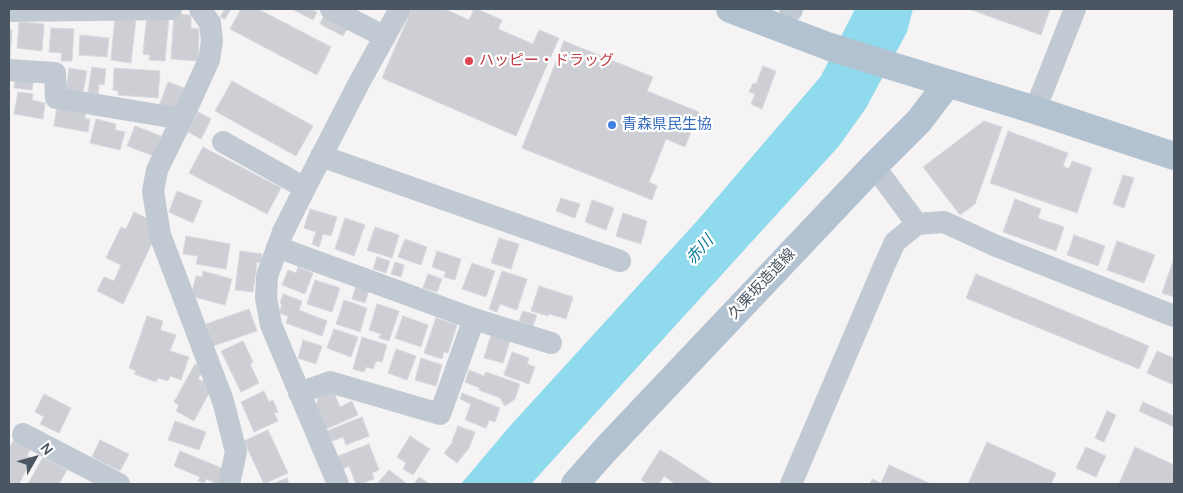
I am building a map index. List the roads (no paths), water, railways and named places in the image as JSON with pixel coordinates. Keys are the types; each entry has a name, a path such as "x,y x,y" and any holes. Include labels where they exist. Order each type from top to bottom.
{"main road":[{"path":"730,9 830,47 1035,110 1174,156"},
{"name":"久栗坂造道線","path":"575,484 874,166 919,121 948,83"}],"street":[{"path":"9,11 171,9"},
{"path":"200,9 210,23 212,41 209,60 157,170 153,191 160,235 222,401 236,452 229,484"},
{"path":"330,9 390,18 283,232 267,276 266,287 271,325 338,484"},
{"path":"1035,110 1075,9"},
{"path":"9,70 54,74 56,98 182,119"},
{"path":"223,142 305,188"},
{"path":"321,156 620,261"},
{"path":"874,166 917,224"},
{"path":"791,484 895,242 917,224 944,222 994,245 1174,316"},
{"path":"277,247 474,319 551,342"},
{"path":"299,393 330,382 440,414 474,319"},
{"path":"23,434 119,484"}],"water":[{"name":"赤川","path":"855,9 913,9 907,32 866,108 839,146 531,484 461,484 510,426 697,221 821,76"}],"place":[{"name":"ハッピー・ドラッグ","path":"469,61"},
{"name":"青森県民生協","path":"612,125"}]}
